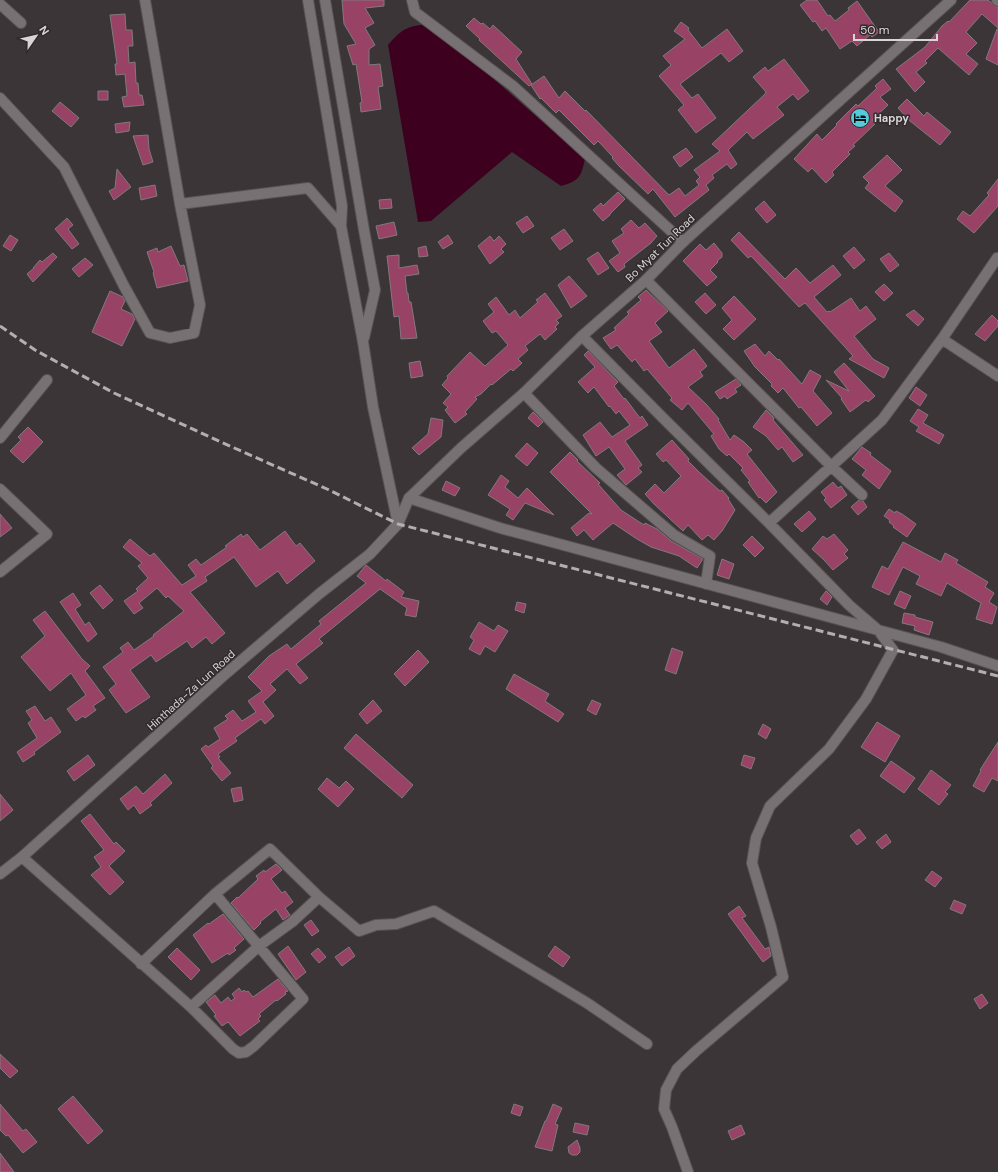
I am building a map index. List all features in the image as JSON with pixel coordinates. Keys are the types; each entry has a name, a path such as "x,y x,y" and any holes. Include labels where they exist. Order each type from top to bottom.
{"street":[{"path":"0,98 64,167 124,286 150,333 170,338 194,332 200,306 180,204 145,0"},
{"path":"308,0 342,206 342,226 373,407 398,524"},
{"path":"325,0 375,290 363,342"},
{"path":"412,0 415,12 513,86 682,242"},
{"name":"Bo Myat Tun Road","path":"398,524 409,498 461,448 524,393 582,336 646,280 682,242 951,0"},
{"path":"0,4 21,23"},
{"path":"180,204 308,188 342,226"},
{"path":"769,523 882,420 942,339 997,258"},
{"path":"646,280 831,466 862,495"},
{"path":"582,336 849,605 878,630 893,650 866,699 829,749 770,806 756,838 752,863 772,927 783,977 677,1069 666,1090 664,1109 688,1172"},
{"path":"942,339 998,376"},
{"path":"0,438 47,380"},
{"path":"524,393 596,468 674,535 710,556 706,584"},
{"path":"0,489 47,534 0,572"},
{"path":"409,498 500,528 941,647 998,666"},
{"name":"Hinthada-Za Lun Road","path":"0,874 22,858 222,678 319,594 370,554 398,524"},
{"path":"141,964 215,894 270,848 319,897 359,931 376,925 396,924 434,911 587,1003 647,1044"},
{"path":"22,858 191,1007 233,1049 240,1053 246,1052 303,999 215,894"},
{"path":"191,1007 259,946 292,922 319,897"}],"shaded area":[{"path":"430,24 585,159 582,170 575,180 561,186 512,152 431,221 418,222 388,45 406,29"}],"building":[{"path":"342,0 384,0 384,6 365,8 374,23 365,28 375,45 369,49 369,65 380,64 383,86 378,87 381,109 361,112 360,103 362,102 356,64 353,65 347,46 356,44 344,24"},
{"path":"807,0 817,0 828,16 830,15 835,21 849,10 848,8 857,1 879,32 872,37 870,35 857,46 852,41 840,49 826,28 822,31 800,5"},
{"path":"970,0 988,0 998,8 998,28 982,14 966,32 977,43 966,54 978,64 969,75 938,48 925,61 927,63 916,72 925,82 915,92 896,69 925,47 942,26 948,21 949,22"},
{"path":"125,14 126,30 132,30 133,46 128,46 129,63 135,62 136,83 138,83 139,95 142,95 144,105 124,107 122,97 127,96 125,74 116,75 115,64 117,64 110,15"},
{"path":"474,18 490,29 493,25 522,52 516,59 532,84 529,86 466,26"},
{"path":"681,22 689,28 688,30 702,48 727,29 743,51 729,62 721,53 680,84 692,98 698,94 716,118 696,133 678,110 684,105 659,76 671,65 663,56 685,39 674,31"},
{"path":"998,29 998,65 986,59"},
{"path":"784,59 809,91 798,100 793,94 777,107 784,115 753,139 747,132 728,150 737,164 731,169 727,164 712,175 714,178 706,185 709,190 675,217 653,189 648,194 619,166 598,141 594,145 559,110 556,113 541,98 540,99 531,85 544,76 559,98 565,91 585,111 586,110 669,195 679,188 685,196 699,185 696,181 700,177 694,170 720,151 712,144 765,94 766,92 753,77 765,67 768,71"},
{"path":"883,79 891,89 880,97 888,105 872,120 875,124 853,145 855,146 848,152 850,154 832,172 834,175 826,183 812,168 808,172 794,159 817,134 822,140 856,104 858,106 877,88 875,86"},
{"path":"98,91 108,91 108,100 98,100"},
{"path":"907,99 924,116 927,112 951,132 940,145 910,121 898,108"},
{"path":"60,102 79,118 71,127 52,111"},
{"path":"130,122 129,131 116,133 115,124"},
{"path":"148,135 149,149 153,162 143,165 133,136"},
{"path":"686,148 693,157 680,167 673,157"},
{"path":"887,155 902,170 885,186 903,201 895,212 865,188 869,183 863,177"},
{"path":"117,169 131,187 114,200 109,191 115,188"},
{"path":"998,179 998,206 974,233 957,219 963,211 970,216 989,195 987,193"},
{"path":"155,185 157,196 141,200 139,188"},
{"path":"618,192 625,199 603,221 593,210 601,203 603,206"},
{"path":"391,199 392,208 380,209 379,200"},
{"path":"764,201 776,215 767,223 755,209"},
{"path":"527,216 534,226 523,233 516,223"},
{"path":"67,218 73,225 68,229 79,244 72,249 55,229"},
{"path":"631,220 639,228 645,223 657,236 651,243 624,264 625,267 618,272 609,261 620,253 612,241 624,233 621,229"},
{"path":"394,222 397,235 379,239 376,226"},
{"path":"564,229 573,241 560,250 551,238"},
{"path":"739,232 785,279 796,268 810,283 833,265 841,275 814,297 827,312 830,312 851,298 860,311 866,306 876,319 854,336 873,359 889,368 884,378 849,359 853,356 805,303 799,307 751,256 748,258 731,240"},
{"path":"10,235 18,240 11,251 3,246"},
{"path":"448,235 453,243 443,249 438,242"},
{"path":"490,236 494,241 499,236 506,244 501,249 504,252 490,264 478,246"},
{"path":"714,243 722,253 722,257 710,270 717,277 707,286 683,261 700,244 706,250"},
{"path":"171,246 180,266 184,265 188,281 157,288 154,272 147,252 157,248 158,252"},
{"path":"426,246 428,256 419,257 418,248"},
{"path":"854,247 865,260 854,269 843,256"},
{"path":"598,252 609,268 598,275 587,259"},
{"path":"53,253 57,257 33,282 27,274 40,260 42,262"},
{"path":"889,253 899,265 890,272 880,259"},
{"path":"399,255 399,268 417,265 419,274 405,276 407,293 409,302 411,302 417,338 401,339 399,316 394,317 387,256"},
{"path":"85,258 93,265 79,277 72,269"},
{"path":"569,276 587,296 571,308 558,285"},
{"path":"884,284 893,293 884,301 875,292"},
{"path":"646,290 668,311 655,323 662,332 649,341 669,368 694,349 707,366 700,372 703,376 688,387 719,419 718,420 730,440 734,435 752,450 747,454 777,492 766,503 760,497 759,498 748,482 750,481 741,470 743,468 729,454 727,456 719,449 711,436 714,434 688,403 682,410 670,400 672,398 647,369 644,371 635,359 632,362 617,345 611,349 603,338 616,330 614,328 629,314 627,312 641,300 638,297"},
{"path":"110,291 123,297 125,301 121,309 132,314 135,319 122,346 92,332"},
{"path":"545,293 562,316 556,320 559,323 555,327 557,329 545,340 540,334 525,346 528,350 518,359 522,363 513,371 511,369 492,385 491,384 481,394 475,397 477,399 465,412 467,414 455,423 445,410 448,407 443,403 451,394 442,385 448,378 447,376 470,352 485,366 508,345 496,331 492,333 483,321 494,312 488,304 496,297 509,315 515,310 520,318 538,302 536,300"},
{"path":"705,293 716,305 706,314 695,302"},
{"path":"734,296 756,319 734,340 723,329 732,320 722,308"},
{"path":"914,310 924,319 918,326 906,315"},
{"path":"992,315 998,321 998,326 985,341 975,334"},
{"path":"755,344 765,356 769,351 778,360 779,359 802,384 810,370 821,376 813,391 832,413 817,426 801,407 799,408 783,388 778,393 771,386 772,384 755,367 744,351"},
{"path":"588,351 618,382 614,386 640,418 642,416 648,425 625,441 642,465 638,468 642,472 626,485 617,475 625,469 609,447 596,456 583,435 600,422 612,437 630,425 619,411 616,414 610,406 609,407 594,387 588,393 578,382 595,367 584,355"},
{"path":"420,361 423,376 411,378 409,363"},
{"path":"844,363 875,396 868,402 866,400 850,412 841,399 842,398 826,380 849,391 834,372"},
{"path":"736,379 741,385 735,389 737,392 727,399 725,396 720,399 715,392"},
{"path":"916,387 927,395 920,406 909,398"},
{"path":"918,409 928,415 923,423 944,435 939,444 916,431 919,427 910,421"},
{"path":"766,410 803,455 793,462 782,447 778,450 766,436 753,427"},
{"path":"533,412 543,422 538,427 528,418"},
{"path":"431,418 443,420 441,437 419,455 412,448 428,434"},
{"path":"28,427 43,442 23,463 10,451 21,440 18,437"},
{"path":"672,440 689,459 688,461 699,472 720,491 722,490 729,498 728,499 735,510 722,531 714,540 708,535 702,540 688,525 683,531 645,494 655,484 664,493 681,476 666,460 663,462 656,454"},
{"path":"527,443 538,453 527,466 515,456"},
{"path":"862,447 891,471 879,489 862,475 866,470 852,459"},
{"path":"570,452 578,460 577,461 600,483 598,484 621,510 644,525 645,523 657,529 671,541 703,559 697,568 679,556 651,547 613,523 593,540 584,530 577,536 571,528 589,513 592,514 550,472"},
{"path":"501,475 509,481 505,487 518,498 527,488 554,515 525,503 513,520 506,515 510,509 488,495"},
{"path":"446,481 460,488 455,496 442,490"},
{"path":"833,482 838,488 841,486 847,495 831,508 824,500 826,498 821,492"},
{"path":"859,500 863,501 867,507 858,515 851,507"},
{"path":"889,509 895,513 896,511 902,514 916,524 907,537 893,527 894,526 889,522 890,520 884,516"},
{"path":"809,511 816,519 802,532 794,524"},
{"path":"0,514 12,528 0,537"},
{"path":"285,531 296,546 300,543 315,561 287,584 278,571 256,587 234,557 205,577 207,581 190,592 225,633 212,644 206,637 192,648 187,641 156,662 151,655 130,670 150,697 126,713 109,690 116,684 103,667 123,652 120,648 128,642 134,650 154,636 153,635 184,611 168,596 166,598 157,588 139,603 143,608 134,614 124,601 138,591 136,589 148,578 138,566 142,563 123,547 130,539 150,556 154,553 182,585 196,576 188,565 196,559 201,565 227,547 225,546 241,534 243,537 247,534 260,550"},
{"path":"834,534 848,550 844,554 848,558 833,570 812,549 823,536 827,539"},
{"path":"752,536 764,548 755,557 743,545"},
{"path":"903,542 941,562 945,553 958,560 956,563 988,582 985,587 994,593 989,602 997,607 992,624 976,619 981,603 947,583 941,596 916,584 920,576 903,567 889,595 872,587 882,566 888,569"},
{"path":"722,559 734,564 729,579 717,575"},
{"path":"366,565 386,581 387,579 404,592 401,597 419,601 416,617 405,615 407,608 380,589 319,639 323,643 296,664 308,678 300,684 287,669 270,684 276,690 263,702 274,716 265,724 261,719 235,738 237,741 218,754 220,757 218,758 231,773 222,781 211,768 213,766 201,749 206,745 208,747 220,739 214,728 228,719 225,716 233,710 242,721 256,712 248,701 262,691 248,677 269,656 287,644 291,649 321,624 319,621 366,583 357,576"},
{"path":"100,585 113,600 103,609 90,593"},
{"path":"826,591 832,597 827,605 820,599"},
{"path":"900,591 911,596 905,609 894,604"},
{"path":"73,593 81,605 75,609 85,625 89,622 97,634 88,642 60,602"},
{"path":"517,602 526,604 524,613 515,610"},
{"path":"45,611 82,659 90,666 85,671 105,698 93,706 96,710 85,718 83,716 76,721 67,709 86,695 71,673 50,691 21,657 45,636 33,620"},
{"path":"904,613 915,615 915,617 933,622 929,635 914,630 915,626 902,623"},
{"path":"479,622 494,631 498,625 508,631 495,652 485,646 480,655 469,649 474,640 470,637"},
{"path":"672,648 683,652 676,674 665,670"},
{"path":"418,650 429,662 405,686 394,674"},
{"path":"514,674 549,694 545,701 564,714 558,722 506,689"},
{"path":"373,700 382,711 367,724 359,714"},
{"path":"592,700 601,704 596,715 587,710"},
{"path":"35,706 45,721 51,717 61,732 23,762 17,752 37,738 28,723 32,720 26,711"},
{"path":"877,722 900,736 885,762 861,747"},
{"path":"763,724 771,729 766,739 758,734"},
{"path":"356,734 413,785 402,798 344,748"},
{"path":"998,742 998,781 992,778 984,792 973,786 981,771 980,770"},
{"path":"88,755 95,765 74,781 67,771"},
{"path":"744,755 755,758 751,769 741,765"},
{"path":"891,761 915,778 904,793 880,776"},
{"path":"931,770 951,785 945,792 948,794 939,805 918,789"},
{"path":"165,774 172,783 150,803 152,805 140,814 134,805 128,810 120,799 136,786 143,794"},
{"path":"327,778 339,788 346,781 354,789 338,807 318,789"},
{"path":"241,787 243,800 234,802 231,789"},
{"path":"0,794 13,810 0,821"},
{"path":"90,814 114,844 116,842 125,851 109,866 124,882 110,895 91,875 101,867 94,857 104,850 81,821"},
{"path":"859,829 866,838 857,845 850,836"},
{"path":"886,834 891,842 882,849 876,842"},
{"path":"276,864 282,870 271,879 282,893 285,891 293,902 285,908 290,915 283,920 276,909 260,922 261,923 254,930 231,903 258,879 256,876 264,870 265,872"},
{"path":"932,871 942,878 935,887 925,880"},
{"path":"954,900 966,905 962,914 950,909"},
{"path":"739,906 746,916 742,918 765,949 769,947 771,956 763,962 728,914"},
{"path":"223,914 244,939 234,948 236,950 212,963 193,935 208,923 209,924"},
{"path":"311,920 319,931 312,936 304,925"},
{"path":"288,946 306,972 296,980 278,954"},
{"path":"555,946 570,957 563,967 548,956"},
{"path":"349,947 355,956 342,966 335,957"},
{"path":"177,948 200,970 191,980 168,957"},
{"path":"318,948 326,957 319,963 311,954"},
{"path":"278,979 288,991 285,992 286,994 259,1014 261,1016 258,1019 260,1021 240,1036 228,1022 222,1026 206,1002 215,995 221,1003 228,997 231,1001 235,998 232,994 239,988 242,992 244,990 246,992 248,991 253,997"},
{"path":"982,994 988,1003 980,1009 974,999"},
{"path":"0,1054 18,1071 10,1078 0,1068"},
{"path":"73,1096 103,1131 88,1144 58,1109"},
{"path":"0,1104 23,1131 26,1129 37,1142 23,1153 8,1135 6,1136 0,1130"},
{"path":"514,1104 523,1107 520,1116 511,1113"},
{"path":"553,1104 562,1108 555,1124 558,1125 552,1151 535,1147"},
{"path":"575,1123 589,1126 587,1135 573,1132"},
{"path":"741,1125 745,1134 732,1140 728,1131"},
{"path":"577,1140 580,1152 577,1155 572,1155 569,1153 568,1147"},
{"path":"0,1153 14,1172 0,1172"}],"railway":[{"path":"0,326 35,350 114,393 327,489 398,524 998,676"}],"place":[{"name":"Happy","path":"860,118"}]}
